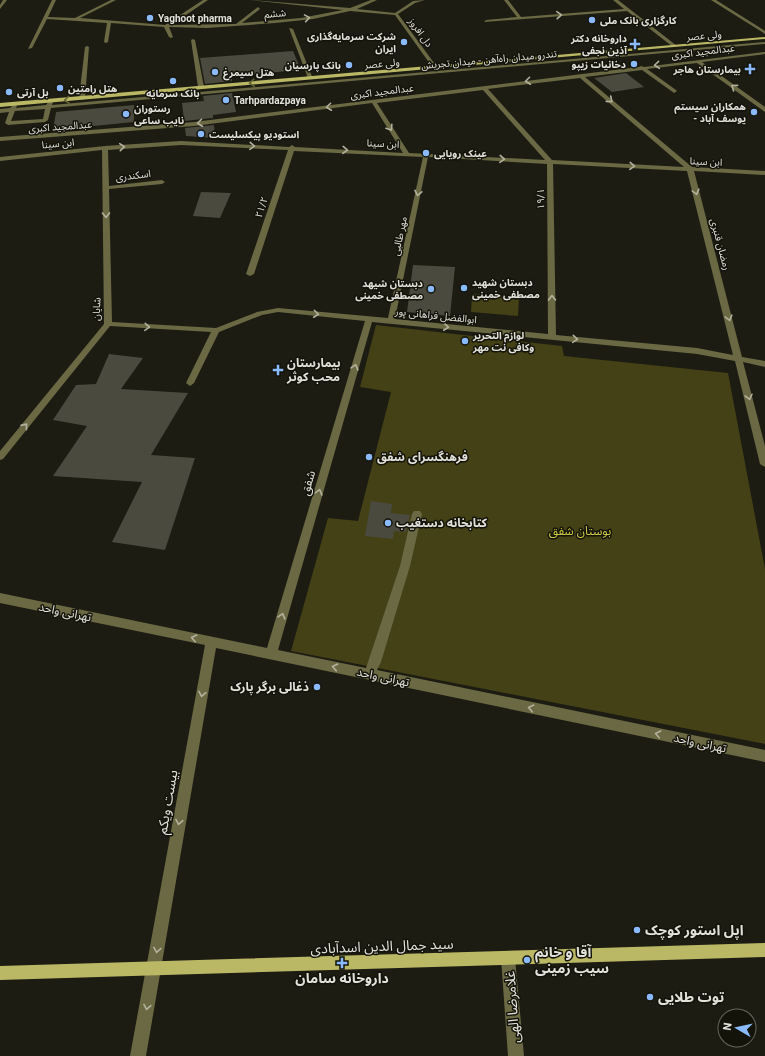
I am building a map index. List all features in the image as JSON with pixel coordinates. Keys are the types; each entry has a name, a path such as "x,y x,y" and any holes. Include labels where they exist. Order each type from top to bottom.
{"main road":[{"name":"ولی عصر","path":"0,105 49,104 82,98 200,87 765,38"},
{"name":"سید جمال الدین اسدآبادی","path":"0,973 765,950"}],"street":[{"path":"0,8 5,0"},
{"path":"30,48 54,0"},
{"path":"76,19 114,0"},
{"path":"171,37 166,26 206,0"},
{"path":"252,0 396,14"},
{"path":"352,9 375,0"},
{"name":"دل افروز","path":"423,0 414,2 396,14 435,67"},
{"path":"506,0 520,18"},
{"path":"615,0 675,46"},
{"path":"713,0 765,33"},
{"path":"237,25 258,8"},
{"name":"ششم","path":"45,18 198,27 237,25 323,16 352,9"},
{"path":"486,21 628,10"},
{"path":"323,16 327,23"},
{"path":"106,42 109,22"},
{"path":"291,29 311,78"},
{"path":"193,40 200,87"},
{"name":"تندرو میدان راه‌آهن - میدان تجریش","path":"0,111 49,104 765,43"},
{"path":"82,98 87,47"},
{"name":"عبدالمجید اکبری","path":"0,139 161,128 641,67 765,53"},
{"path":"697,61 765,110"},
{"path":"641,67 674,91"},
{"path":"580,75 690,169"},
{"path":"483,87 550,162"},
{"path":"373,101 407,154"},
{"path":"14,104 8,123 45,120 49,104"},
{"name":"ابن سینا","path":"0,159 105,148 181,143 292,147 765,173"},
{"name":"۲۱/۲","path":"250,274 292,147"},
{"name":"شایان","path":"0,457 108,324 105,148"},
{"name":"مهر طالبی","path":"391,321 426,155"},
{"name":"۱۹/۱","path":"550,162 552,337"},
{"name":"رمضان قنبری","path":"690,169 740,359 765,464"},
{"name":"اسکندری","path":"105,188 162,182"},
{"name":"ابوالفضل فراهانی پور","path":"108,324 216,330 228,328 262,311 278,310 697,351 765,364"},
{"name":"شفق","path":"271,654 369,319"},
{"path":"190,383 216,330"},
{"path":"369,674 376,662 417,514"},
{"name":"تهرانی واحد","path":"0,598 765,756"},
{"name":"بیست‌ ویکم","path":"138,1056 211,642"},
{"name":"غلامرضا الهی","path":"508,958 516,1056"}],"green space":[{"path":"472,294 519,297 518,316 471,312"},
{"name":"بوستان شفق","path":"376,325 562,346 564,356 728,373 765,569 765,744 291,651 328,518 358,521 391,392 360,387"}],"building":[{"path":"293,51 301,70 232,76 232,81 205,84 200,58"},
{"path":"626,73 644,87 612,92 594,78"},
{"path":"232,93 236,112 213,115 213,118 184,121 182,103 204,101 203,96"},
{"path":"134,105 134,122 53,130 56,112"},
{"path":"214,125 215,138 186,136 185,128"},
{"path":"201,192 231,193 220,218 193,216"},
{"name":"دبستان شیهد مصطفی خمینی","path":"413,265 455,267 450,316 407,312"},
{"path":"109,354 143,358 121,389 188,393 151,455 195,458 165,550 112,542 142,482 53,476 87,426 53,420 76,385 96,384"},
{"name":"کتابخانه دستغیب","path":"371,501 392,504 391,513 410,515 406,532 394,531 393,539 365,536"}],"place":[{"name":"Yaghoot pharma","path":"150,18"},
{"name":"کارگزاری بانک ملی","path":"592,20"},
{"name":"شركت سرمايه‌گذاری ايران","path":"404,42"},
{"name":"داروخانه دکتر آذین نجفی","path":"635,44"},
{"name":"دخانیات زیپو","path":"634,64"},
{"name":"بانک پارسیان","path":"349,65"},
{"name":"بیمارستان هاجر","path":"750,69"},
{"name":"هتل سیمرغ","path":"215,72"},
{"name":"بانک سرمایه","path":"173,81"},
{"name":"هتل رامتین","path":"60,88"},
{"name":"بل آرتی","path":"9,92"},
{"name":"Tarhpardazpaya","path":"226,100"},
{"name":"همکاران سیستم - یوسف آباد","path":"754,112"},
{"name":"رستوران نایب ساعی","path":"126,114"},
{"name":"استودیو پیکسلیست","path":"201,134"},
{"name":"عینک رویایی","path":"426,153"},
{"name":"دبستان شهید مصطفی خمینی","path":"464,288"},
{"name":"دبستان شیهد مصطفی خمینی","path":"431,289"},
{"name":"لوازم التحریر وکافی نت مهر","path":"465,341"},
{"name":"بیمارستان محب کوثر","path":"278,370"},
{"name":"فرهنگسرای شفق","path":"369,457"},
{"name":"کتابخانه دستغیب","path":"388,523"},
{"name":"ذغالی برگر پارک","path":"317,687"},
{"name":"اپل استور کوچک","path":"637,930"},
{"name":"آقا و خانم سیب زمینی","path":"527,960"},
{"name":"داروخانه سامان","path":"342,963"},
{"name":"توت طلایى","path":"650,997"}]}
